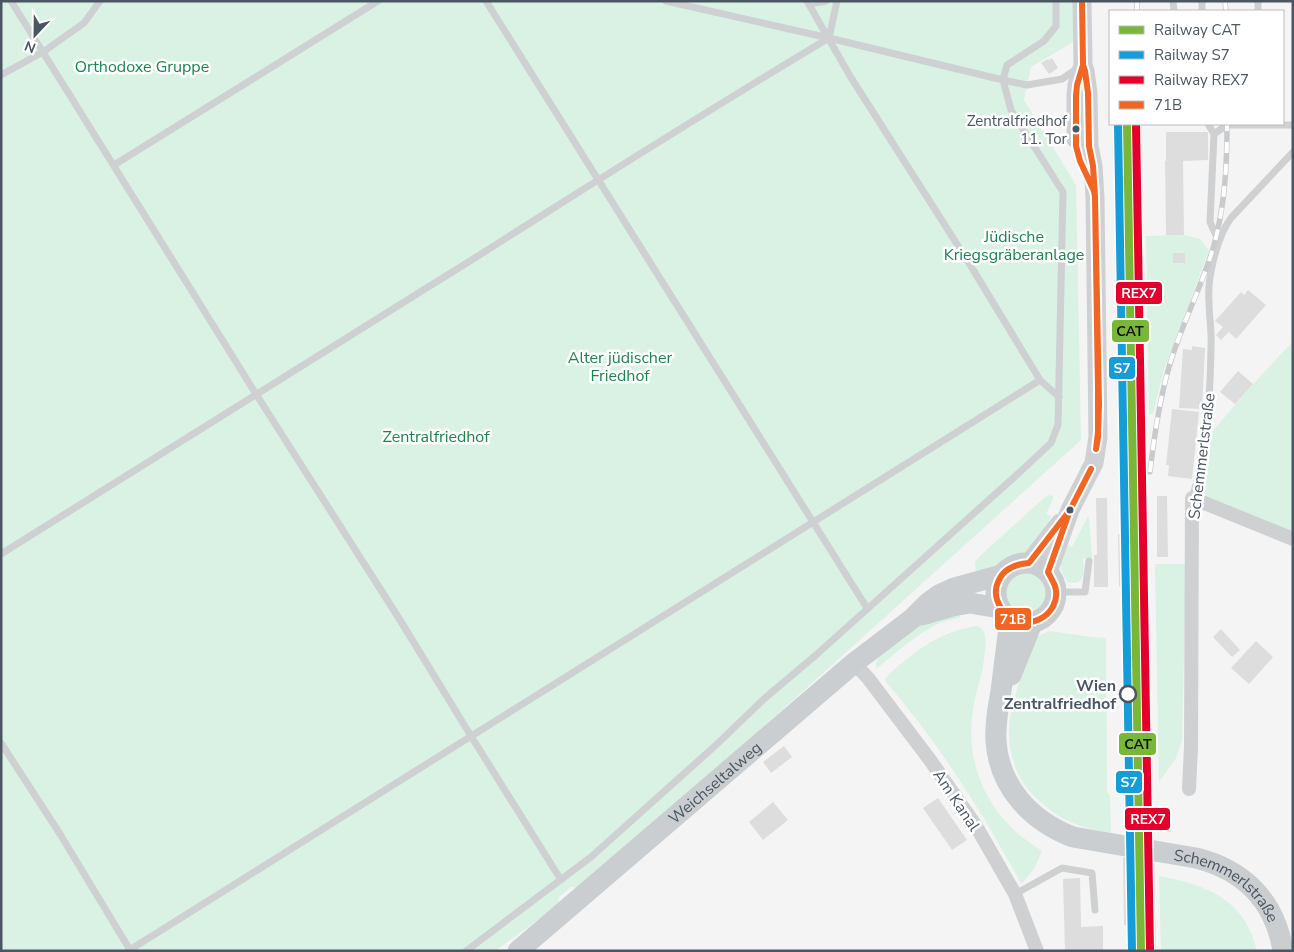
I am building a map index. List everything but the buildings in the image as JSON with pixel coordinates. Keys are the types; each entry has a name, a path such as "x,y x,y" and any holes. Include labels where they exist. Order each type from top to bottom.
{"main road":[{"path":"999,703 1032,623 1047,615 1056,601 1056,585 1048,572 1036,564 1029,563"},
{"name":"Weichseltalweg","path":"518,951 854,663 939,595 954,588 1001,575 1009,568 1019,564 1029,563"},
{"path":"999,703 1004,613 996,600 996,591 1001,575"},
{"name":"Weichseltalweg","path":"912,618 953,606 978,603 1004,613 1017,622 1024,624 1032,623"},
{"name":"Schemmerlstraße","path":"999,703 996,724 999,760 1006,780 1028,811 1044,823 1073,837 1196,858 1212,862 1232,872 1248,884 1264,901 1274,918 1281,937 1283,951"}],"street":[{"path":"1048,572 1070,510 1094,463 1098,437 1094,191 1080,161 1076,146 1076,96 1082,65 1082,1"},
{"path":"1192,498 1293,539"},
{"name":"Schemmerlstraße","path":"1189,789 1191,746 1192,498"},
{"path":"1029,563 1070,510"},
{"name":"Am Kanal","path":"854,663 868,678 941,774 976,826 1015,894 1037,951"}],"lane":[{"path":"11,1 561,880"},
{"path":"1,75 44,52 84,23 100,1"},
{"path":"114,165 378,1"},
{"path":"486,1 867,608"},
{"path":"666,1 1028,85 1062,79 1082,65"},
{"path":"826,1 808,3 850,76 969,263 1040,380 1059,397"},
{"path":"1,554 829,38 837,1"},
{"path":"466,951 591,857 716,745 765,698 1051,443 1058,425 1063,192 1011,110 1004,80 1007,65 1044,41 1056,26 1056,1"},
{"path":"1209,125 1214,134 1210,222 1216,235 1220,237"},
{"path":"1214,134 1227,125"},
{"name":"Schemmerlstraße","path":"1192,498 1198,479 1205,440 1211,346 1209,289 1210,277 1220,237 1225,225 1231,218 1293,152"},
{"path":"1,743 60,834 128,950 1040,380"},
{"path":"1057,592 1085,592 1088,561"},
{"path":"1015,894 1062,868 1092,874 1095,910"}],"green space":[{"name":"Alter jüdischer Friedhof","path":"1,1 1075,1 1076,40 1031,67 1024,100 1076,185 1081,440 626,851 577,891 574,887 571,887 559,897 558,900 561,903 495,951 1,951"},
{"path":"1184,235 1200,239 1209,251 1164,369 1153,414 1149,414 1146,236"},
{"path":"1293,341 1293,539 1192,498 1205,440"},
{"path":"1053,496 1053,499 1046,514 1051,516 1045,531 1029,552 1009,558 994,569 976,575 975,562 979,557 1045,497"},
{"path":"1088,516 1092,558 1083,558 1083,576 1081,580 1074,583 1068,582 1060,564 1062,555 1068,545 1072,547"},
{"path":"1155,564 1186,564 1182,740 1176,758 1159,782"},
{"path":"1027,569 1036,571 1044,576 1049,584 1051,593 1049,602 1044,610 1036,615 1027,617 1018,615 1010,610 1005,602 1003,593 1005,584 1010,576 1018,571"},
{"path":"961,614 959,618 940,623 906,644 876,669 876,662 880,655 928,620"},
{"path":"977,626 984,632 986,643 971,727 974,758 983,787 999,813 1016,832 1042,851 1034,869 1022,883 959,779 924,729 885,679 895,668 928,644 946,634"},
{"path":"1049,631 1106,638 1107,791 1110,796 1111,833 1077,825 1055,813 1027,788 1019,777 1014,763 1010,748 1009,727 1019,682 1034,638"},
{"path":"1159,876 1193,884 1222,897 1243,919 1251,933 1257,951 1161,951"}],"railway":[{"path":"1137,1 1137,10"},
{"path":"1225,1 1226,10"},
{"path":"1139,125 1153,951"},
{"path":"1150,472 1157,420 1169,367 1179,336 1209,261 1218,230 1225,185 1227,125"}],"rail line":[{"name":"S7","path":"1118,125 1132,951"},
{"name":"CAT","path":"1127,125 1141,951"},
{"name":"REX7","path":"1136,125 1150,951"}],"transit line":[{"name":"71B","path":"1082,1 1083,65"},
{"name":"71B","path":"1083,65 1088,93 1089,146 1093,166 1095,197"},
{"name":"71B","path":"1083,65 1076,96 1076,146 1095,197"},
{"name":"71B","path":"1095,197 1099,405 1096,449"},
{"name":"71B","path":"1095,197 1098,389 1098,437 1096,449"},
{"name":"71B","path":"1070,510 1091,469"},
{"name":"71B","path":"1070,510 1048,572 1055,586 1056,597 1053,606 1039,620 1019,622 1009,617 1001,608 997,599 996,589 1000,577 1010,568 1029,563 1070,510"}],"place":[{"name":"Zentralfriedhof 11. Tor","path":"1076,129"},
{"name":"Wien Zentralfriedhof","path":"1128,694"}],"park label":[{"name":"Orthodoxe Gruppe","path":"142,66"},
{"name":"Jüdische Kriegsgräberanlage","path":"1014,245"},
{"name":"Zentralfriedhof","path":"436,436"}]}
